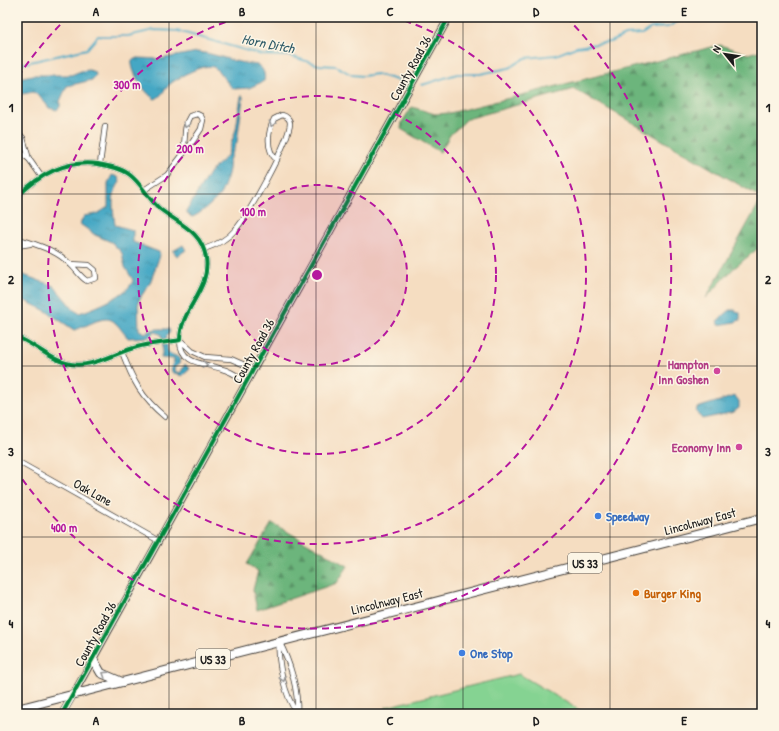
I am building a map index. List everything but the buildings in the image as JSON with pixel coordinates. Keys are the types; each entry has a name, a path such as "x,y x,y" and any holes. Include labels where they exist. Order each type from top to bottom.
{"highway":[{"name":"Lincolnway East","path":"19,708 762,518"},
{"path":"93,659 101,673 123,682"},
{"path":"19,708 43,714"}],"main road":[{"path":"62,714 72,695"}],"street":[{"name":"County Road 36","path":"72,695 449,17"},
{"path":"144,190 161,180 193,141 201,129 203,120 201,116 197,114 190,116 185,126 184,148 182,153"},
{"path":"204,249 222,242 235,231 277,160 284,147 290,123 287,118 282,115 274,119 269,140 270,151 277,160"},
{"path":"100,164 105,126"},
{"path":"17,131 23,138 29,158 41,176"},
{"path":"17,150 29,158"},
{"path":"17,197 41,176 52,170 75,164 100,164 118,169 130,175 161,210 192,231 201,241 204,249 207,266 205,279 182,322 180,340 182,350 192,361 203,366 223,369 247,382"},
{"path":"17,238 32,244 46,247 70,264 84,280 92,281 96,278 95,270 89,265 70,264"},
{"path":"17,246 32,244"},
{"path":"17,337 29,342 56,360 68,364 90,363 148,344 180,340 192,351 205,357 231,359 254,370"},
{"path":"122,352 129,372 140,393 165,417"},
{"name":"Oak Lane","path":"17,462 159,541"},
{"path":"278,641 286,653 299,703 297,714"},
{"path":"278,641 277,656 290,705 297,714"}],"green space":[{"path":"720,45 748,54 762,50 762,198 574,89 467,119 450,135 440,152 401,129 402,122 412,107 435,114 450,113"},
{"path":"762,198 762,245 733,269 706,298"},
{"path":"272,523 348,566 337,583 257,610 253,590 258,571 247,564"},
{"path":"519,674 586,714 387,714 386,707"}],"water":[{"path":"197,52 257,65 264,72 264,81 249,88 234,89 215,68 211,66 199,68 185,74 170,84 159,97 155,99 139,82 133,70 132,60 138,58 160,59"},
{"path":"89,70 95,72 96,75 92,80 67,86 60,101 60,107 57,110 49,108 40,96 33,92 17,95 17,78 33,75 71,75"},
{"path":"241,96 243,96 243,98 237,142 229,160 228,172 221,193 203,211 192,217 187,214 187,210 209,173 227,156 236,129"},
{"path":"112,175 118,177 120,182 113,197 115,225 133,230 133,242 159,252 160,255 150,283 140,298 138,305 139,330 145,333 160,329 169,329 170,332 166,337 168,352 178,357 180,360 180,363 174,368 175,371 179,373 181,372 185,364 190,369 182,376 173,373 172,371 171,367 174,359 161,358 163,347 161,334 154,332 149,337 128,338 113,321 109,319 99,320 74,330 46,311 17,297 18,273 54,286 74,310 79,313 118,296 130,285 133,280 125,267 122,253 111,242 95,235 80,224 84,216 97,214 108,207 108,183"},
{"path":"183,245 186,250 177,256 173,251"},
{"path":"730,310 735,310 740,313 740,320 719,325 717,321"},
{"path":"735,396 739,401 739,408 734,412 702,419 696,412 697,408"}],"waterway":[{"name":"Horn Ditch","path":"422,85 457,74 480,74 509,68 525,58 556,55 576,47 610,42 625,35 642,34 651,28 668,27 680,20 704,21 754,17"},
{"name":"Horn Ditch","path":"17,65 87,49 98,36 128,36 154,30 178,31 262,55 290,56 319,65 336,66 352,75 363,76 376,74 400,81"}],"cycle path":[{"path":"62,714 449,17"},
{"path":"17,197 44,175 64,167 86,163 119,169 134,179 160,209 189,229 195,235 204,249 206,258 204,280 185,319 181,329 180,340 142,346 93,363 75,365 59,361 30,343 17,337"}],"place":[{"name":"Hampton Inn Goshen","path":"717,371"},
{"name":"Economy Inn","path":"739,447"},
{"name":"Speedway","path":"598,516"},
{"name":"Burger King","path":"636,593"},
{"name":"One Stop","path":"462,653"}]}
